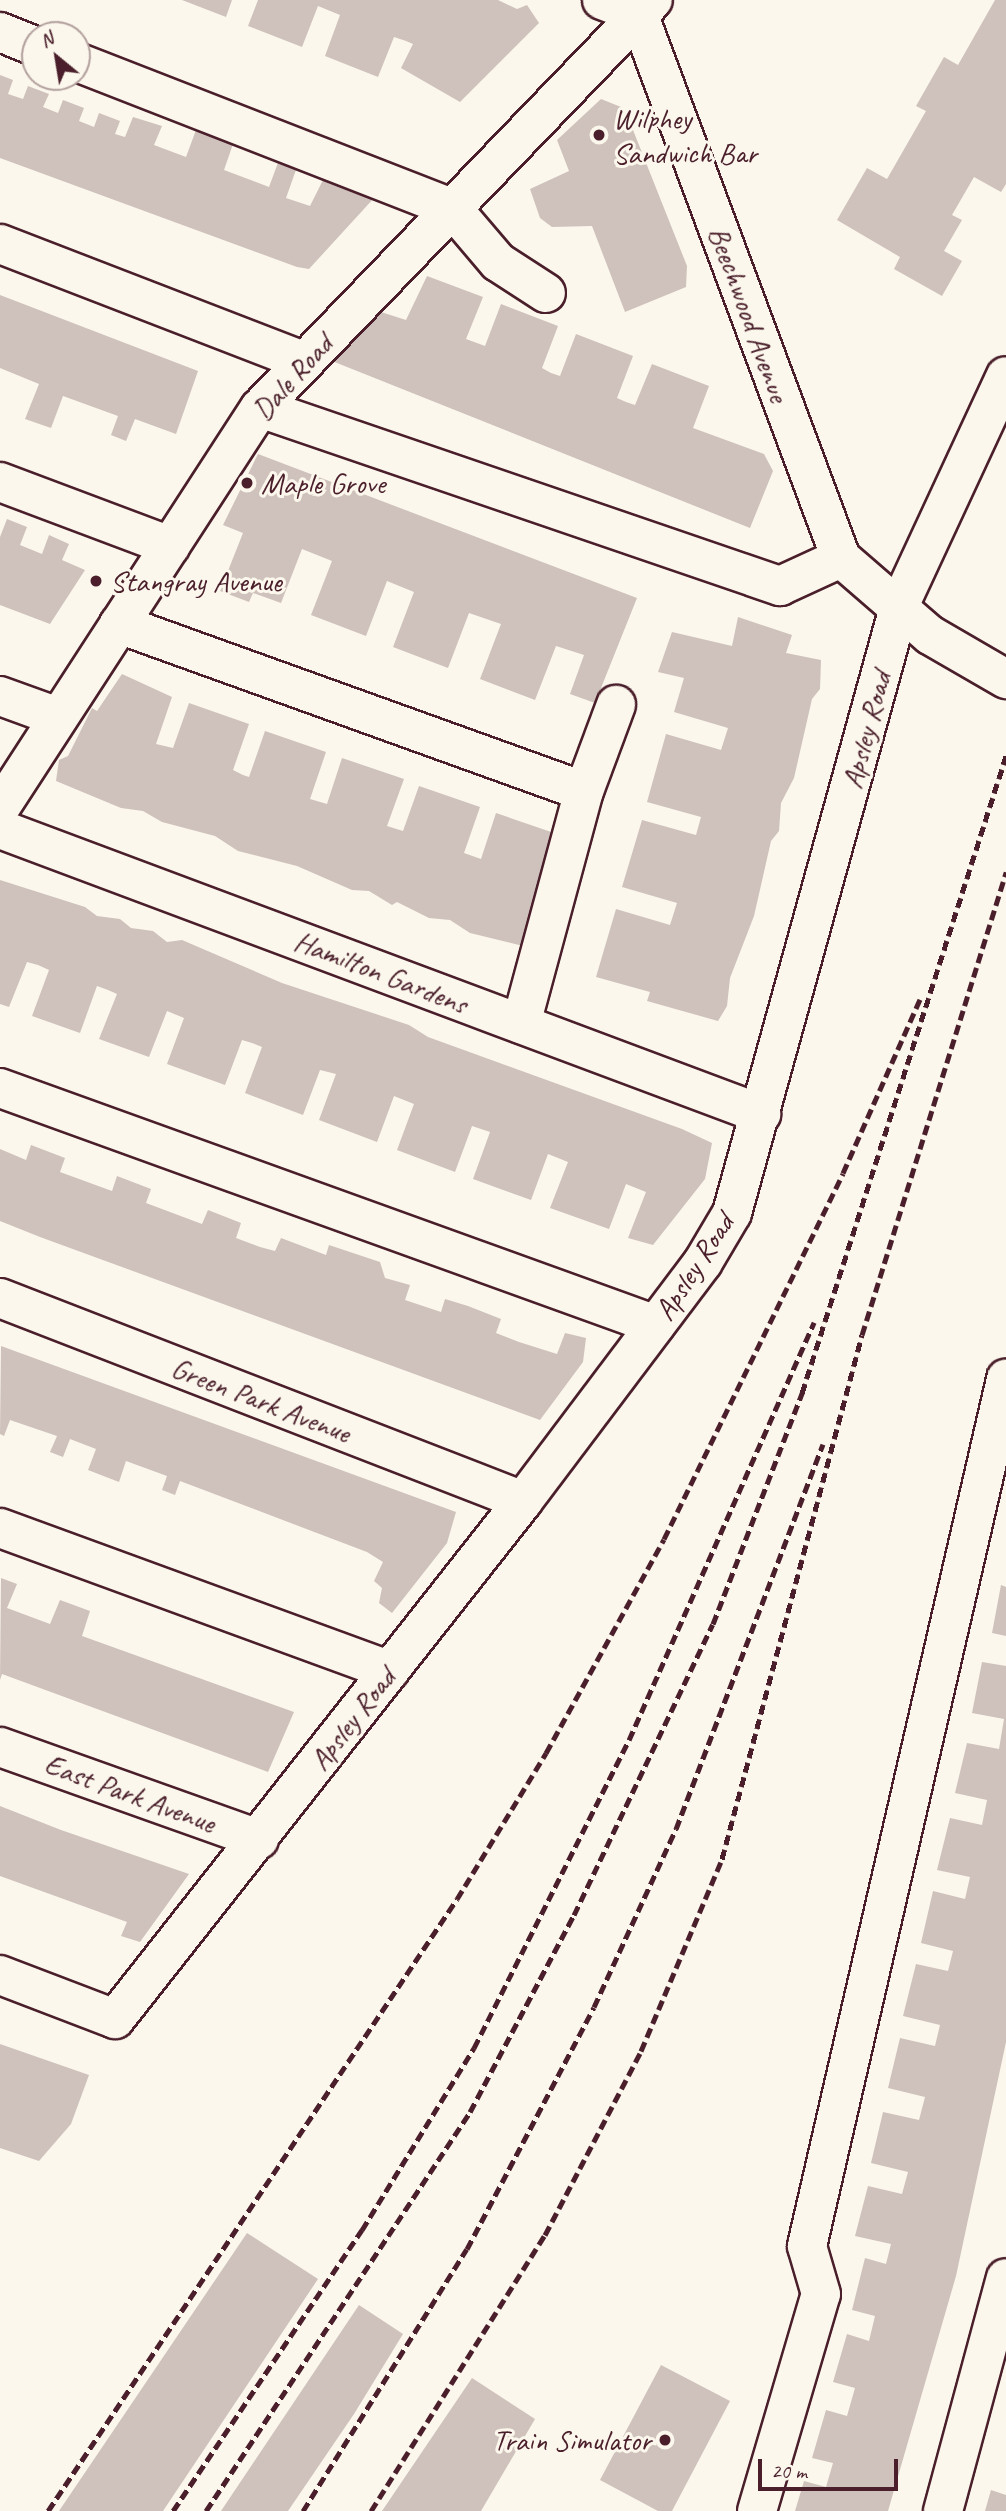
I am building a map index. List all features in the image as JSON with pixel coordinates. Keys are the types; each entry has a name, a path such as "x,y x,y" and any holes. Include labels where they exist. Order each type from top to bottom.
{"street":[{"path":"602,0 642,5"},
{"name":"Dale Road","path":"0,808 260,408 642,5"},
{"name":"Beechwood Avenue","path":"642,5 841,558"},
{"path":"0,32 21,40"},
{"path":"91,67 452,208 498,262 546,293"},
{"path":"0,244 304,361"},
{"name":"Apsley Road","path":"0,1975 114,2019 259,1839 523,1501 656,1325 732,1213 900,604 1006,376"},
{"path":"260,408 780,586 841,558 900,604 930,635 1006,679"},
{"path":"0,482 170,546"},
{"path":"119,624 584,791"},
{"path":"0,696 58,717"},
{"path":"521,1024 584,791 615,705"},
{"name":"Hamilton Gardens","path":"0,829 761,1114"},
{"path":"0,1088 656,1325"},
{"name":"Green Park Avenue","path":"0,1298 523,1501"},
{"path":"757,2511 821,2294 807,2246 1006,1379"},
{"path":"0,1528 390,1671"},
{"name":"East Park Avenue","path":"0,1747 259,1839"},
{"path":"943,2511 997,2364 1006,2278"}],"building":[{"path":"182,0 232,0 226,17"},
{"path":"258,0 498,0 517,9 527,5 539,23 460,102 401,68 413,44 394,37 378,77 325,56 340,15 318,6 302,47 248,26"},
{"path":"995,0 1006,0 1006,184 1001,192 974,177 952,215 962,220 944,251 962,261 942,296 894,269 900,257 837,220 867,168 887,179 926,111 916,106 944,57 958,65"},
{"path":"0,75 13,80 8,94 23,99 26,91 49,94 43,107 58,113 63,100 84,108 79,121 94,127 99,113 120,121 115,134 125,137 133,117 162,126 154,145 186,157 196,130 233,144 224,170 269,187 279,160 297,167 286,198 310,206 331,164 385,186 309,269 297,267 0,158"},
{"path":"601,99 621,107 633,130 687,266 686,287 625,312 592,226 552,227 540,218 530,189 569,171 557,140"},
{"path":"427,276 483,297 466,339 485,346 501,304 558,326 542,368 551,373 560,376 576,334 633,356 617,398 626,402 635,405 652,364 709,386 693,428 764,454 773,471 750,528 332,361 381,312 406,320"},
{"path":"0,295 198,371 176,434 135,419 126,441 111,435 118,416 63,396 51,428 25,419 39,384 0,368"},
{"path":"258,454 637,598 595,703 570,694 584,655 556,646 535,700 480,679 501,624 469,613 448,668 393,647 414,592 387,581 366,636 311,615 332,561 302,549 281,603 253,593 249,602 220,591 243,533 223,525"},
{"path":"7,519 27,527 20,545 42,554 49,535 69,544 62,560 85,570 50,624 0,605 0,537"},
{"path":"738,617 792,635 786,653 821,660 820,689 812,699 794,778 781,803 779,831 771,841 754,916 730,978 727,1006 718,1021 647,1001 650,992 596,977 616,909 670,925 677,903 622,887 642,820 696,835 701,817 647,802 666,734 721,750 728,728 674,712 684,678 658,672 672,632 732,646"},
{"path":"122,674 172,697 156,744 173,748 189,703 249,724 233,770 243,775 249,777 265,731 326,752 310,799 327,804 342,758 404,779 387,826 403,831 419,786 480,807 464,853 481,859 496,813 557,834 523,946 470,933 450,920 429,918 397,902 392,905 369,891 352,890 297,866 238,851 215,836 162,822 143,811 121,808 56,781 59,760 68,756 92,708 97,711"},
{"path":"0,880 85,907 97,916 120,919 131,928 153,931 167,942 182,940 282,983 409,1025 428,1037 682,1129 712,1143 705,1179 653,1245 628,1238 646,1192 626,1184 609,1229 550,1208 568,1162 548,1154 531,1200 473,1179 490,1132 472,1126 455,1172 397,1150 414,1104 394,1096 377,1142 319,1120 336,1074 320,1070 303,1115 245,1093 262,1047 252,1043 242,1040 225,1085 167,1064 184,1018 167,1011 149,1057 99,1039 117,994 97,986 80,1033 32,1016 49,970 38,965 27,962 9,1007 0,1004"},
{"path":"31,1145 65,1158 60,1172 112,1191 117,1176 151,1189 146,1203 202,1224 208,1210 241,1223 236,1238 260,1247 275,1251 281,1238 326,1255 329,1245 380,1262 385,1278 410,1285 405,1300 441,1312 445,1299 468,1306 501,1319 496,1333 519,1342 557,1354 565,1333 586,1338 583,1362 540,1420 40,1237 0,1221 0,1149 26,1160"},
{"path":"1,1346 456,1512 447,1543 392,1613 379,1603 382,1588 374,1581 383,1562 367,1552 180,1481 175,1495 162,1490 167,1476 126,1461 119,1482 88,1470 96,1449 70,1439 63,1457 50,1452 57,1436 10,1420 4,1436 0,1434"},
{"path":"1,1578 17,1584 7,1608 50,1624 60,1600 90,1611 82,1636 294,1712 268,1772 2,1674 0,1680"},
{"path":"1001,1585 1006,1587 1006,1636 992,1633"},
{"path":"982,1662 1006,1666 1006,2042 956,2276 888,2511 795,2511 804,2481 826,2487 833,2463 812,2458 826,2410 847,2416 855,2388 833,2382 847,2334 869,2341 875,2316 852,2310 865,2258 886,2264 891,2244 855,2236 868,2186 902,2194 908,2172 871,2163 883,2112 919,2120 925,2097 888,2088 900,2038 935,2046 940,2025 903,2016 916,1964 948,1971 953,1951 921,1943 933,1891 965,1899 970,1877 937,1870 950,1818 982,1825 987,1800 955,1793 967,1743 999,1749 1004,1719 972,1713"},
{"path":"0,1806 189,1874 140,1942 121,1936 127,1922 0,1876"},
{"path":"0,2044 89,2075 71,2124 39,2161 0,2148"},
{"path":"247,2233 318,2279 163,2511 59,2511"},
{"path":"359,2305 403,2334 354,2414 288,2511 221,2511"},
{"name":"Train Simulator","path":"661,2365 730,2401 672,2511 658,2511 600,2480"},
{"path":"472,2378 535,2419 481,2511 382,2511"},
{"path":"991,2490 1006,2495 1006,2511 985,2511"}],"railway":[{"path":"206,2511 470,2112 574,1915 713,1624 802,1393 1006,756"},
{"path":"371,2511 545,2235 641,2051 722,1859 862,1335 1006,872"},
{"path":"48,2511 457,1899 546,1753 664,1539 843,1173 922,995"},
{"path":"173,2511 362,2230 474,2048 629,1740 814,1322"},
{"path":"303,2511 467,2249 594,2007 676,1829 823,1444"}],"place":[{"name":"Wilphey Sandwich Bar","path":"599,135"},
{"name":"Maple Grove","path":"247,483"},
{"name":"Stangray Avenue","path":"96,581"},
{"name":"Train Simulator","path":"665,2440"}]}
